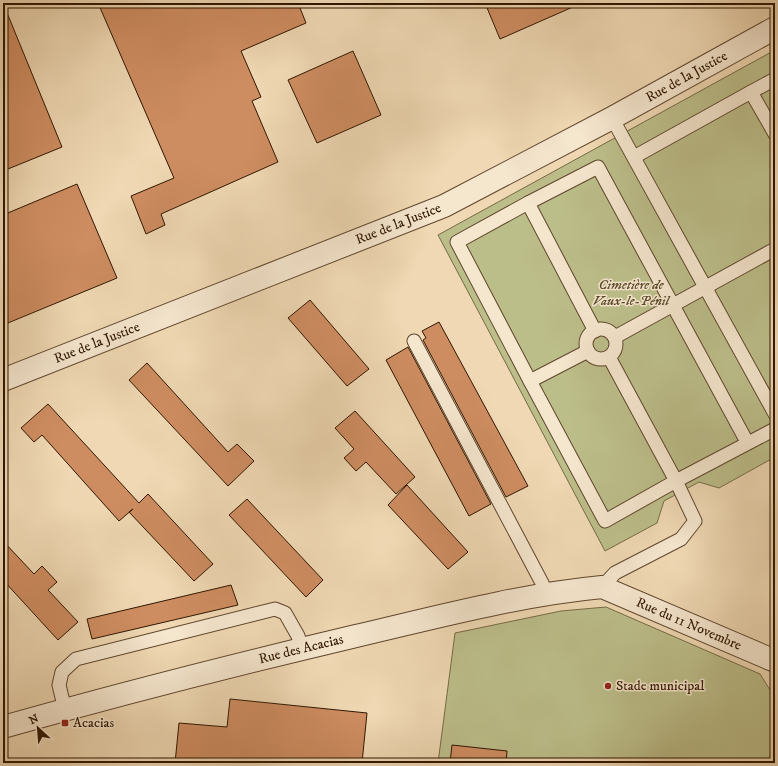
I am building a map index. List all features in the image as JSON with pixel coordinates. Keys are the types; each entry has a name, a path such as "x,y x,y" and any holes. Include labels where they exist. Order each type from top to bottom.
{"street":[{"name":"Rue de la Justice","path":"3,380 444,206 612,118 775,28"},
{"name":"Rue des Acacias","path":"3,727 302,649 397,626 546,594 602,587"},
{"name":"Rue du 11 Novembre","path":"602,587 775,661"}],"lane":[{"path":"634,157 775,79"},
{"path":"751,92 775,134"},
{"path":"612,118 775,414"},
{"path":"747,442 598,167 528,203 458,242 530,381 605,520 775,428"},
{"path":"528,203 595,331"},
{"path":"615,337 775,249"},
{"path":"606,330 615,337 615,350 609,357 597,359 588,351 587,342 591,333 606,330"},
{"path":"414,341 539,576 546,594"},
{"path":"530,381 588,351"},
{"path":"602,587 615,573 681,539 695,521 676,481 609,357"},
{"path":"65,710 59,685 62,672 76,660 275,609 285,613 298,636 302,649"}],"green space":[{"name":"Cimetière de Vaux-le-Pénil","path":"775,50 775,457 719,488 699,482 664,501 657,523 605,551 438,235"},
{"name":"Stade municipal","path":"606,607 760,674 775,698 775,727 769,763 438,763 455,633 561,611"}],"building":[{"path":"3,3 62,147 3,171"},
{"path":"98,3 298,3 306,23 241,51 261,97 252,101 278,162 161,214 165,225 146,234 131,196 174,178"},
{"path":"485,3 582,3 500,39"},
{"path":"353,51 381,115 317,143 288,80"},
{"path":"77,184 117,278 3,325 3,215"},
{"path":"310,300 369,369 347,386 288,318"},
{"path":"439,322 528,486 506,497 423,340 426,338 422,331"},
{"path":"408,347 491,504 469,516 386,360"},
{"path":"147,363 228,452 237,444 254,461 228,486 129,380"},
{"path":"48,404 139,503 148,494 213,564 194,581 129,512 119,521 42,435 34,442 21,428"},
{"path":"355,411 415,477 396,494 366,462 356,471 344,458 354,449 335,428"},
{"path":"407,485 468,552 448,569 388,505"},
{"path":"247,499 323,580 306,597 229,515"},
{"path":"3,541 34,574 42,566 57,582 48,590 78,622 58,640 3,580"},
{"path":"231,585 238,605 92,639 87,619"},
{"path":"230,699 367,713 362,763 175,763 179,723 227,727"},
{"path":"452,745 507,751 506,763 450,763"}],"place":[{"name":"Stade municipal","path":"608,686"},
{"name":"Acacias","path":"65,723"}]}
